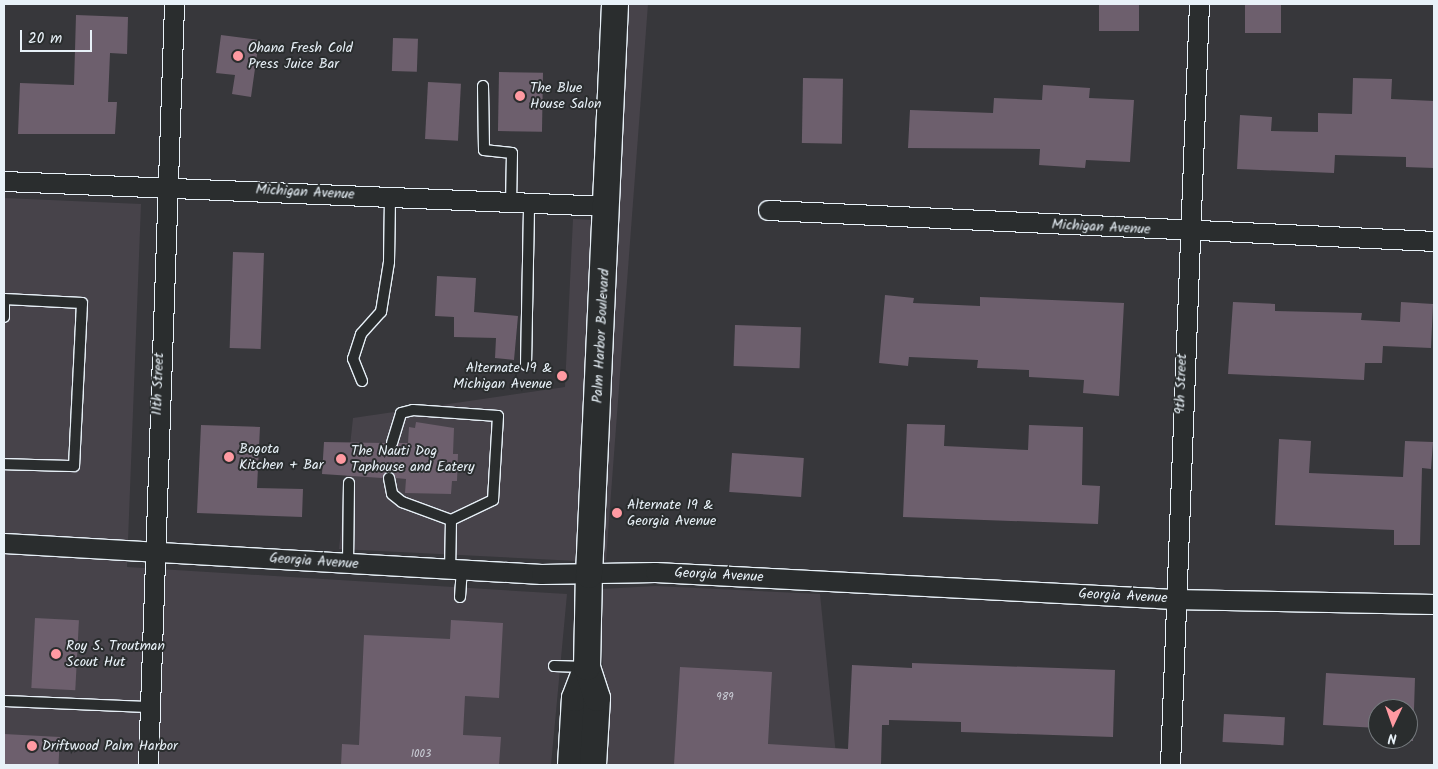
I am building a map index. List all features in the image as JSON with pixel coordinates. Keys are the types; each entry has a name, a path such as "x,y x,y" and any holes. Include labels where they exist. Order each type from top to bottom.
{"main road":[{"name":"Palm Harbor Boulevard","path":"593,765 597,698 587,667 589,575 615,4"},
{"name":"Palm Harbor Boulevard","path":"571,765 575,698 587,667"}],"street":[{"name":"11th Street","path":"148,765 148,707 164,185 174,4"},
{"name":"9th Street","path":"1170,765 1173,598 1187,231 1199,4"},
{"name":"Michigan Avenue","path":"4,181 164,185 607,206"},
{"name":"Michigan Avenue","path":"768,210 1434,241"},
{"name":"Georgia Avenue","path":"4,543 456,570 589,575 655,572 1173,598 1434,604"}],"lane":[{"path":"483,86 484,150 512,153 520,203 526,365"},
{"path":"362,381 353,359 361,334 381,312 389,262 390,197"},
{"path":"4,317 4,299 82,302 74,466 4,464"},
{"path":"389,478 392,494 402,502 451,520 493,500 498,416 413,410 401,413 392,443"},
{"path":"348,564 349,483"},
{"path":"451,520 460,597"},
{"path":"554,666 587,667"},
{"path":"4,701 148,707"}],"shaded area":[{"path":"628,4 648,4 606,560 602,561"},
{"path":"4,198 141,204 127,567 567,594 551,765 4,765"},
{"path":"573,219 594,220 577,561 339,549 353,418 565,387"},
{"path":"655,586 820,594 837,765 605,765 601,589"}],"building":[{"path":"1099,4 1139,4 1139,31 1099,31"},
{"path":"1245,4 1281,4 1281,33 1245,33"},
{"path":"76,15 128,17 127,54 110,53 108,102 117,102 115,134 18,134 20,83 74,85"},
{"name":"Ohana Fresh Cold Press Juice Bar","path":"221,35 259,40 251,97 232,94 235,75 216,73"},
{"path":"393,38 418,39 417,72 392,71"},
{"name":"The Blue House Salon","path":"499,72 543,73 542,132 498,131"},
{"path":"803,78 843,79 842,144 802,143"},
{"path":"1353,78 1392,79 1391,99 1434,101 1434,168 1406,167 1406,157 1335,155 1334,173 1237,169 1240,115 1272,117 1271,131 1318,132 1318,113 1352,114"},
{"path":"428,82 461,84 458,141 425,139"},
{"path":"1043,85 1090,88 1089,98 1134,100 1130,162 1086,160 1085,168 1039,165 1040,149 908,148 910,110 993,113 994,98 1042,100"},
{"path":"233,252 264,253 261,349 230,348"},
{"path":"437,276 476,278 474,312 518,316 514,360 495,358 496,338 454,337 454,317 435,316"},
{"path":"885,295 914,298 913,303 980,306 980,297 1124,303 1119,396 1083,393 1084,380 1029,377 1029,370 977,368 978,360 909,357 908,366 879,363"},
{"path":"1233,302 1275,304 1275,311 1362,313 1361,320 1400,322 1401,302 1433,304 1431,348 1383,346 1382,363 1365,363 1364,380 1228,374"},
{"path":"735,325 801,327 800,368 734,366"},
{"path":"416,422 454,428 453,454 458,454 457,481 452,481 451,494 405,493 406,479 396,478 391,471 382,478 322,474 324,442 385,443 393,450 399,443 408,443 409,427 415,428"},
{"path":"907,424 945,425 944,446 1028,450 1029,425 1083,427 1082,485 1100,486 1098,524 903,517"},
{"name":"Bogota Kitchen + Bar","path":"201,425 260,427 257,488 303,489 302,517 197,513"},
{"path":"1279,439 1311,441 1309,473 1403,477 1405,441 1433,442 1431,469 1422,468 1420,545 1394,545 1394,530 1275,525"},
{"path":"732,453 804,458 801,497 729,492"},
{"name":"Roy S. Troutman Scout Hut","path":"35,618 79,620 75,690 31,688"},
{"path":"451,620 503,623 499,698 465,696 463,735 501,737 499,765 341,765 342,744 359,745 364,635 450,639"},
{"path":"912,663 1115,670 1113,737 961,732 961,722 889,720 889,725 882,725 881,765 674,765 680,667 772,672 768,744 848,749 852,665 912,668"},
{"path":"1326,673 1415,678 1414,699 1368,699 1368,727 1323,725"},
{"path":"1224,714 1285,717 1283,745 1223,742"},
{"name":"Driftwood Palm Harbor","path":"4,734 60,737 58,765 4,765"}],"place":[{"name":"Ohana Fresh Cold Press Juice Bar","path":"238,56"},
{"name":"The Blue House Salon","path":"520,96"},
{"name":"Alternate 19 & Michigan Avenue","path":"562,376"},
{"name":"Bogota Kitchen + Bar","path":"229,457"},
{"name":"The Nauti Dog Taphouse and Eatery","path":"341,459"},
{"name":"Alternate 19 & Georgia Avenue","path":"617,513"},
{"name":"Roy S. Troutman Scout Hut","path":"56,654"},
{"name":"Driftwood Palm Harbor","path":"32,746"}]}
